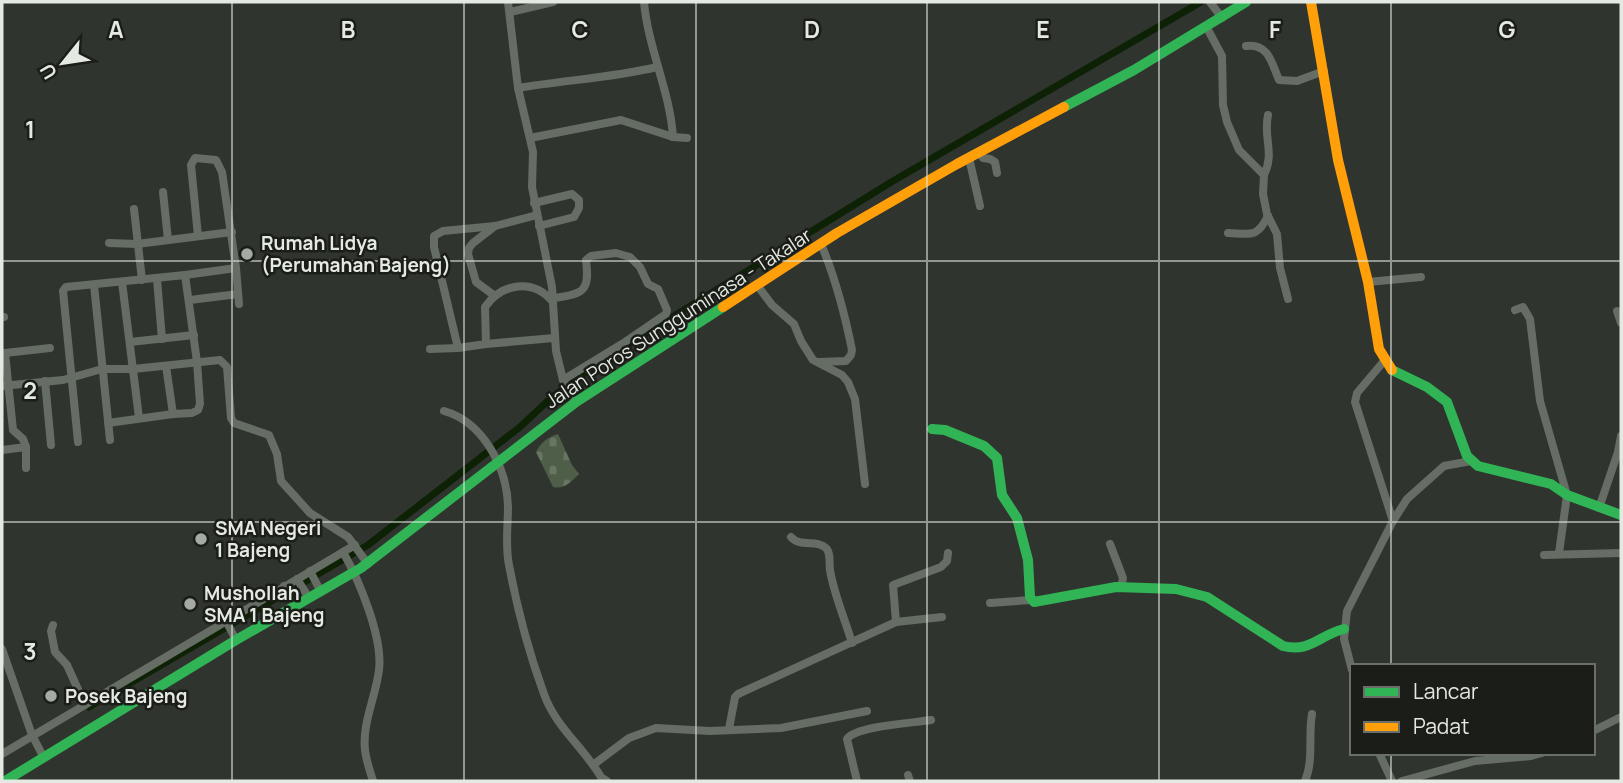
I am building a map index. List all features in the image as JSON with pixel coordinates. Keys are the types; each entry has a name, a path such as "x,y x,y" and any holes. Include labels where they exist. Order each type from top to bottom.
{"main road":[{"name":"Jalan Poros Sungguminasa - Takalar","path":"5,781 42,753 365,561 574,400 821,244 890,201 1122,77 1207,27 1220,15 1247,2"},
{"path":"1311,2 1338,160 1368,282 1379,349 1384,361 1392,372 1427,387 1447,402 1471,461 1486,469 1551,484 1567,495 1621,514"},
{"path":"932,429 945,430 984,446 997,458 1002,495 1017,518 1028,560 1031,600 1051,600 1121,587 1176,589 1207,597 1283,646 1292,649 1307,648 1327,632 1344,629"}],"street":[{"path":"508,2 518,88 534,162 531,182 534,203 554,301 554,338 563,382 574,400"},
{"path":"509,12 553,2"},
{"path":"644,2 657,67 671,117 673,137"},
{"path":"1210,2 1220,15"},
{"path":"1207,27 1222,56 1223,105 1227,122 1239,150 1264,175"},
{"path":"1246,46 1260,47 1268,54 1279,80 1297,81 1324,71"},
{"path":"518,88 565,80 610,77 657,67"},
{"path":"1268,115 1265,132 1270,158 1264,175 1263,194 1268,216 1277,234 1280,268 1288,299"},
{"path":"530,138 621,120 673,137 687,138"},
{"path":"980,206 974,155 995,162 997,173"},
{"path":"198,236 190,169 191,162 199,157 216,160 223,175 239,304"},
{"path":"163,192 168,240"},
{"path":"534,203 572,194 579,200 579,208 574,217 539,226"},
{"path":"134,209 142,280"},
{"path":"458,348 434,247 434,236 443,231 495,226 537,215"},
{"path":"1228,233 1259,232 1268,216"},
{"path":"495,226 473,243 468,254 476,282 495,296"},
{"path":"109,243 137,244 232,232"},
{"path":"816,363 846,361 852,350 835,279 821,244"},
{"path":"554,301 576,295 586,287 589,276 586,261 591,256 616,253 626,255 636,262 647,282 657,289 667,310 666,314 563,382"},
{"path":"78,442 63,290 68,287 236,268"},
{"path":"108,423 192,413 198,410 197,362 185,275"},
{"path":"1368,282 1421,277"},
{"path":"157,279 162,339"},
{"path":"122,282 139,418"},
{"path":"94,285 110,440"},
{"path":"486,344 483,312 495,296 514,286 528,285 554,301"},
{"path":"757,285 772,305 794,324 801,341 816,363 842,375 852,390 865,484"},
{"path":"190,300 238,293"},
{"path":"1515,310 1523,307 1531,319 1540,401 1567,495 1559,553"},
{"path":"1617,311 1621,323"},
{"path":"130,342 194,335"},
{"path":"430,349 554,338"},
{"path":"26,468 26,447 23,439 13,430 5,386 3,353 50,348"},
{"path":"5,386 71,377 102,369 166,366 215,359 225,363 234,423 270,435 277,454 281,481 310,513 321,518 355,545 365,561"},
{"path":"1384,361 1357,393 1355,402 1393,522"},
{"path":"166,366 173,414"},
{"path":"45,381 51,445"},
{"path":"444,411 466,420 476,428 496,461 507,497 508,562 541,684 555,716 603,780"},
{"path":"1599,508 1621,436"},
{"path":"2,450 26,447"},
{"path":"1350,664 1344,639 1347,611 1393,522 1407,499 1444,466 1471,461"},
{"path":"791,537 797,542 816,544 828,550 830,570 852,643"},
{"path":"1110,544 1124,578 1121,587"},
{"path":"2,754 355,545"},
{"path":"344,553 369,616 380,656 364,747 373,781"},
{"path":"896,622 893,585 941,567 947,561 948,553"},
{"path":"1544,555 1621,553"},
{"path":"310,572 318,588"},
{"path":"298,580 307,595"},
{"path":"285,587 295,603"},
{"path":"990,603 1031,600"},
{"path":"729,729 735,697 738,694 896,622 942,617"},
{"path":"227,621 235,637"},
{"path":"53,625 51,631 55,652 67,665 85,705"},
{"path":"2,649 33,737 42,753"},
{"path":"593,765 629,738 656,728 710,731 791,726 867,711"},
{"path":"1305,781 1311,765 1309,739 1312,714"},
{"path":"1595,729 1621,718"},
{"path":"857,781 847,738 850,734 931,720"},
{"path":"1380,755 1392,781"},
{"path":"1402,781 1476,757 1535,755"}],"green space":[{"path":"558,434 579,474 568,484 557,488 553,487 536,452 545,440"}],"waterway":[{"path":"619,350 893,181 1201,2"},
{"path":"89,707 368,545 520,427 552,397 603,360"}],"traffic: fast":[{"path":"1064,107 1134,70 1246,2"},
{"path":"5,781 236,640 361,568 576,402 723,307"},
{"path":"1392,370 1427,387 1447,402 1467,456 1478,466 1551,484 1567,495 1621,515"},
{"path":"932,429 945,430 984,446 997,458 1002,495 1017,518 1028,560 1030,597 1034,602 1116,587 1176,589 1207,597 1283,646 1292,648 1308,645 1344,629"}],"traffic: slow":[{"path":"1311,2 1338,160 1368,282 1379,349 1392,370"},
{"path":"723,307 837,233 1064,107"}],"place":[{"name":"Rumah Lidya (Perumahan Bajeng)","path":"247,254"},
{"name":"SMA Negeri 1 Bajeng","path":"201,539"},
{"name":"Mushollah SMA 1 Bajeng","path":"190,604"},
{"name":"Posek Bajeng","path":"51,696"}]}
